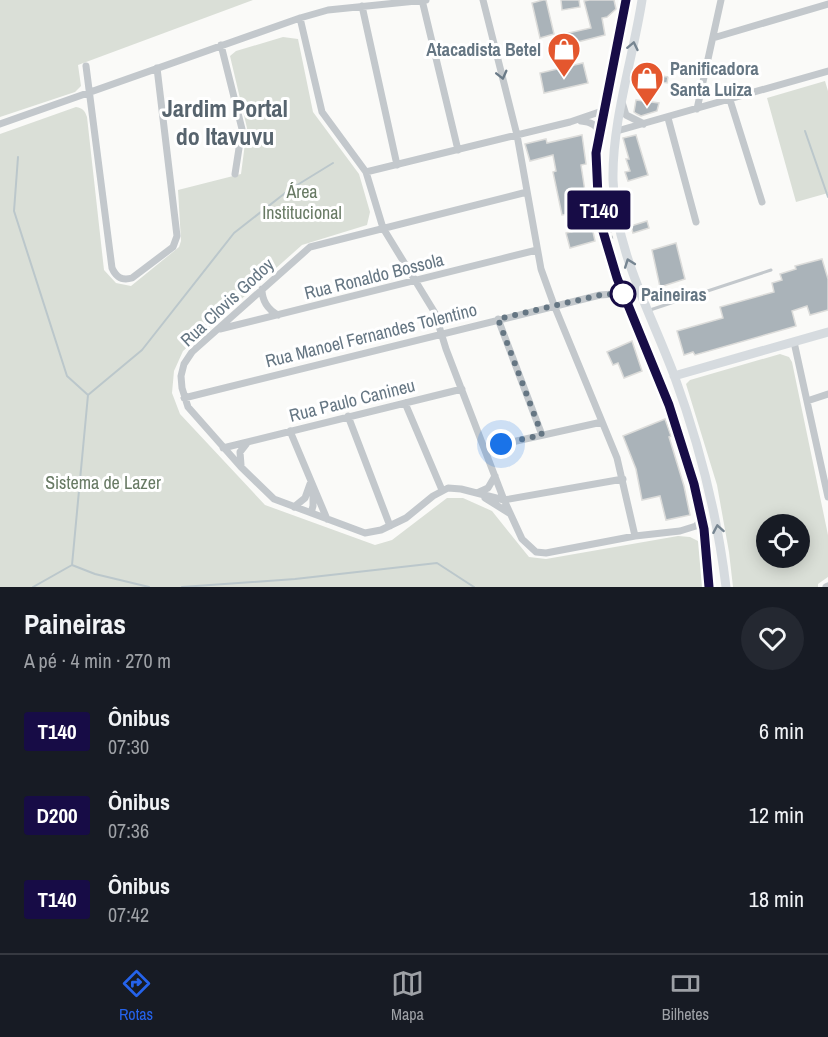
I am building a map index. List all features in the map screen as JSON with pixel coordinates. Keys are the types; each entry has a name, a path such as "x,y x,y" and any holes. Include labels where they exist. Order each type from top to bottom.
{"main road":[{"path":"626,0 596,153 599,218 617,278 669,405 694,484 705,537 709,587"},
{"path":"642,0 617,131 613,182 620,232 627,258 692,425 718,528 726,587"},
{"path":"605,110 623,98"},
{"path":"600,130 617,131"},
{"path":"669,405 670,382 674,376 828,332"}],"street":[{"path":"0,124 300,18 328,10 424,0 458,150"},
{"path":"483,0 517,135 541,268 617,458 635,536"},
{"path":"697,109 721,0"},
{"path":"713,38 828,4"},
{"path":"362,6 397,165"},
{"path":"300,18 322,112 366,172 383,228 435,313 484,448 522,539 536,552 546,553 635,536 680,531 696,532 705,537"},
{"path":"221,45 242,129 235,174"},
{"path":"86,66 111,268 118,277 127,279 132,278 173,247 177,236 157,68"},
{"path":"617,131 828,71"},
{"path":"623,98 626,115 644,124"},
{"path":"730,99 762,202"},
{"path":"570,122 605,110"},
{"path":"668,118 696,222"},
{"path":"366,172 570,122 582,120 600,130"},
{"name":"Rua Clovis Godoy","path":"184,398 181,376 184,364 192,352 310,247 526,192"},
{"name":"Rua Ronaldo Bossola","path":"217,330 537,250"},
{"path":"396,285 403,276 404,263"},
{"path":"423,295 426,282 430,277"},
{"path":"600,295 612,288 617,278"},
{"path":"262,289 265,303 278,315"},
{"name":"Rua Manoel Fernandes Tolentino","path":"184,398 554,305 600,295 614,294 624,297"},
{"path":"498,319 542,435"},
{"path":"794,342 828,497"},
{"name":"Rua Paulo Canineu","path":"223,448 462,388"},
{"path":"807,401 828,394"},
{"path":"184,398 194,415 271,497 365,532 381,530 406,518 442,490 455,488 505,502"},
{"path":"405,403 442,490"},
{"path":"348,416 390,526"},
{"path":"484,448 602,422"},
{"path":"291,430 327,519"},
{"path":"242,467 240,452 249,441"},
{"path":"490,461 493,450 501,444"},
{"path":"820,459 828,456"},
{"path":"474,493 488,488 495,476"},
{"path":"493,502 505,502 623,479"},
{"path":"294,507 305,498 311,482"},
{"path":"311,482 314,501 311,513"},
{"path":"474,493 511,514"},
{"path":"680,531 696,526 702,519"}],"lane":[{"path":"649,311 771,270"}],"green space":[{"path":"0,0 253,0 78,65 81,86 75,92 0,117"},
{"name":"Sistema de Lazer","path":"283,37 298,39 313,112 359,174 370,212 367,225 302,245 183,351 174,371 172,393 180,414 265,505 375,545 392,540 447,498 463,498 492,511 529,557 546,559 678,536 690,537 702,543 705,587 0,587 0,134 76,107 83,110 87,117 104,270 116,283 131,286 179,247 181,241 178,190 241,174 247,128 230,56 236,51"},
{"path":"825,81 828,91 828,193 796,202 767,98"},
{"path":"780,354 789,357 792,362 828,535 828,577 818,584 818,587 733,587 717,485 686,384 690,380"}],"building":[{"path":"546,0 554,34 540,38 532,3"},
{"path":"561,0 579,0 580,7 562,10"},
{"path":"614,0 616,9 607,17 602,18 605,35 558,47 555,36 591,28 584,1"},
{"name":"Atacadista Betel","path":"583,63 588,83 544,93 540,73"},
{"path":"640,73 668,77 667,83 639,78"},
{"name":"Panificadora Santa Luiza","path":"636,100 659,103 657,111 641,116 637,114 634,112"},
{"path":"582,135 586,164 581,165 588,211 562,215 553,172 556,171 553,155 530,161 525,144 546,139 547,143"},
{"path":"636,135 648,175 628,181 625,172 630,171 626,159 629,159 623,138"},
{"path":"647,221 649,228 633,233 631,226"},
{"path":"592,227 595,241 570,248 566,233"},
{"path":"676,243 685,279 660,287 652,250"},
{"path":"822,259 828,279 828,310 810,315 807,306 792,311 796,326 695,355 693,352 684,355 677,331 723,318 720,307 774,292 772,283 782,280 780,274 796,269 795,266"},
{"path":"632,341 642,371 624,378 618,363 613,365 607,352"},
{"path":"665,419 690,515 666,520 660,496 642,500 636,469 623,436"}],"waterway":[{"path":"805,131 828,197"},
{"path":"18,157 14,211 67,376 88,395 72,565 33,587"},
{"path":"88,395 142,350 234,233 289,190 333,163"},
{"path":"182,587 295,579 437,563 474,587"},
{"path":"72,565 95,574 149,587"}],"bus line":[{"name":"T140","path":"626,0 601,138 596,153 599,218 620,288 679,433 704,529 709,587"}],"place":[{"name":"Atacadista Betel","path":"564,78"},
{"name":"Panificadora Santa Luiza","path":"647,107"},
{"name":"Paineiras","path":"623,294"}],"district":[{"name":"Jardim Portal do Itavuvu","path":"225,122"}],"route":[{"path":"501,444 542,435 498,319 600,295 622,296 623,294"}],"park label":[{"name":"Área Institucional","path":"302,201"}]}
